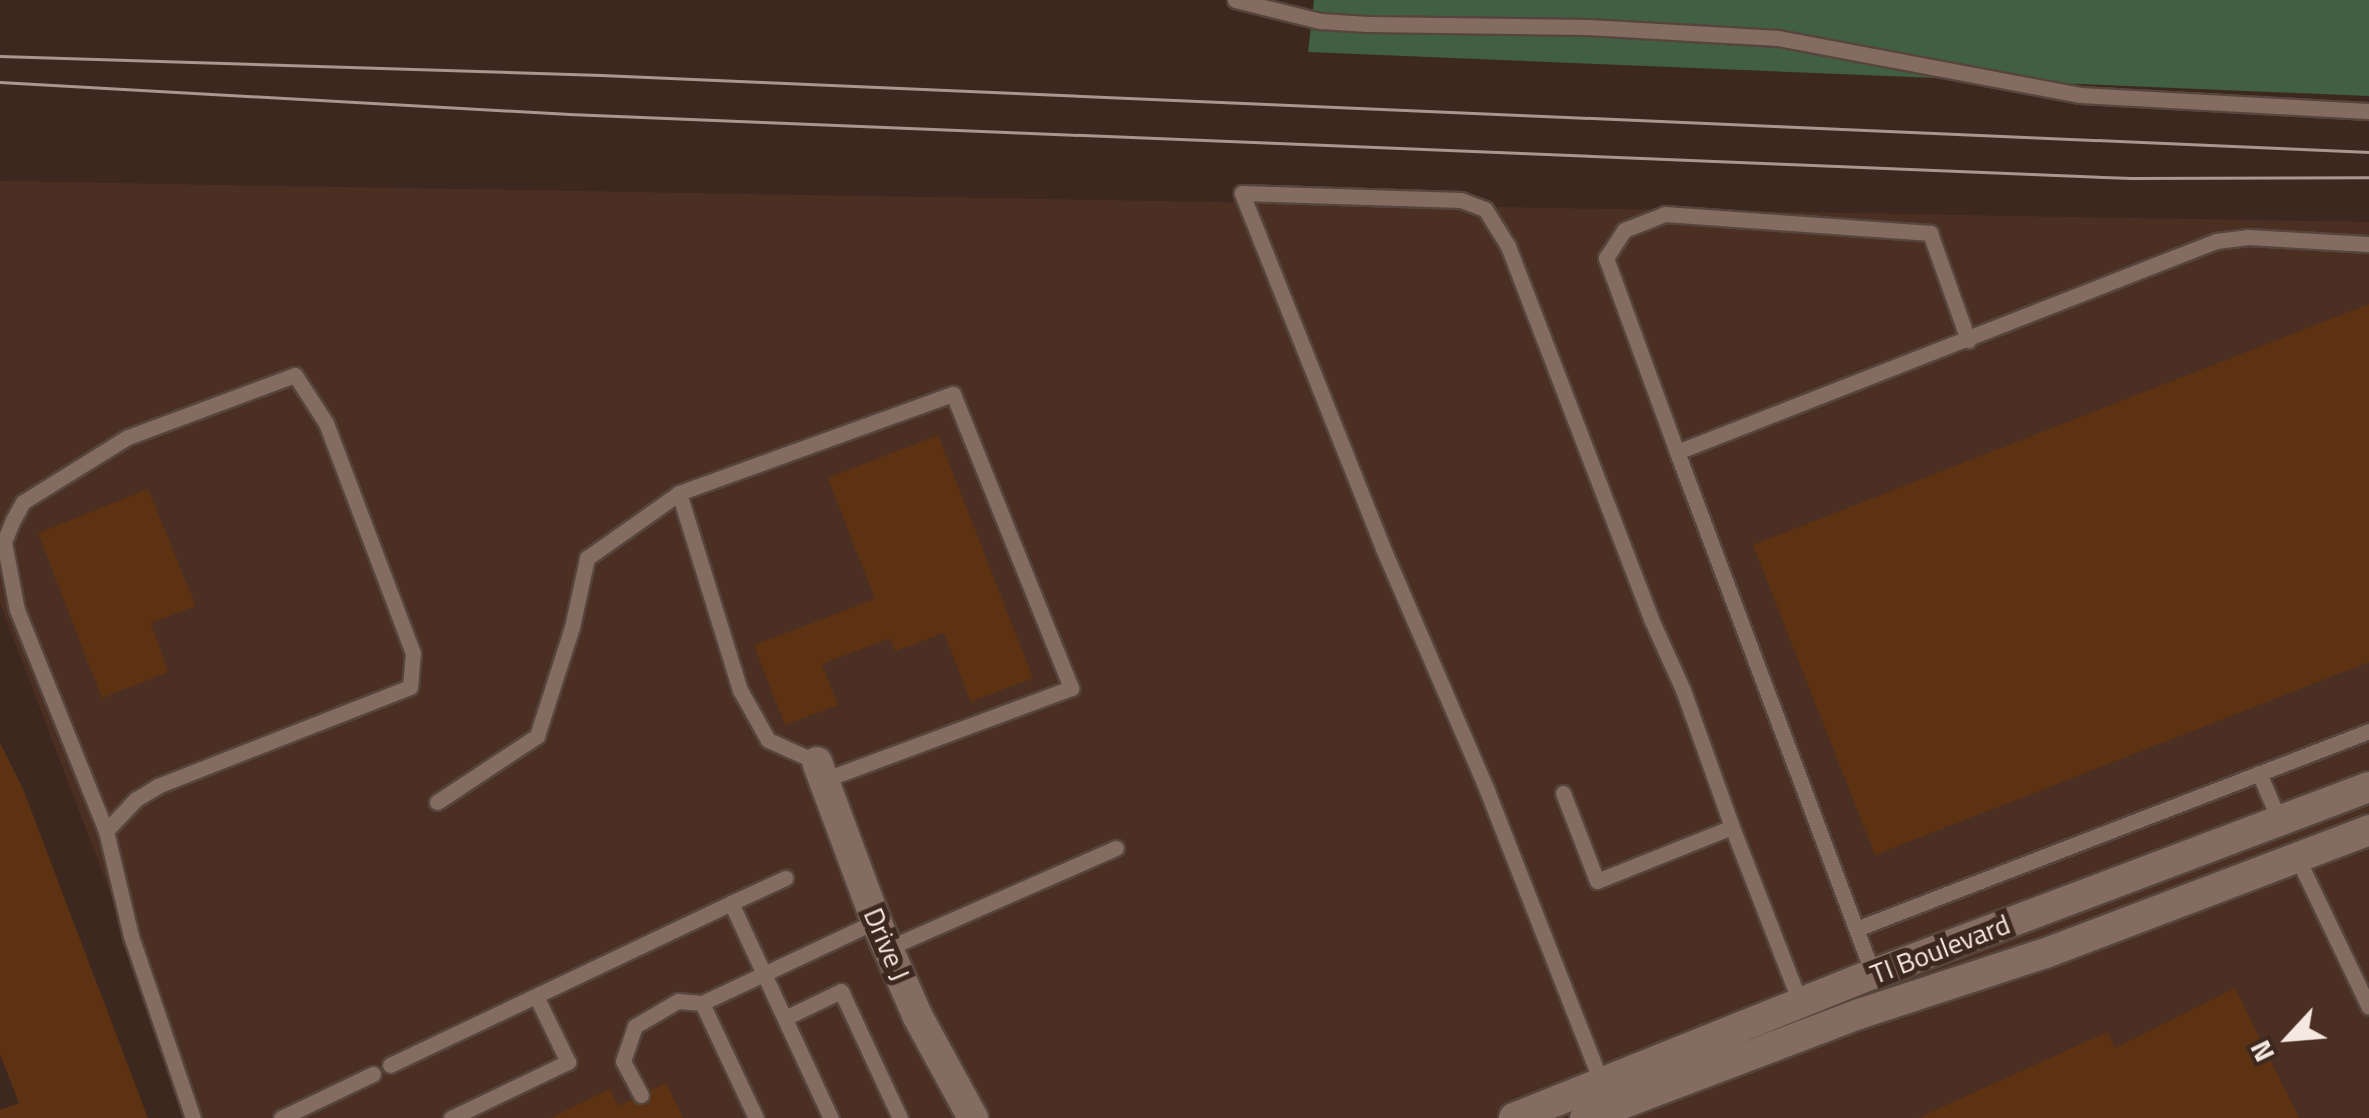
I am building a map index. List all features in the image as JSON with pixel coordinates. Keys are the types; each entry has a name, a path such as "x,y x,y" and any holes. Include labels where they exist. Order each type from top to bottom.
{"street":[{"name":"Drive J","path":"820,771 918,1017 973,1118"},
{"name":"TI Boulevard","path":"1514,1118 1873,974 2369,787"},
{"path":"2280,820 2296,857"},
{"name":"TI Boulevard","path":"1585,1118 1859,1014 2046,953 2369,830"}],"lane":[{"path":"1235,0 1320,20 1368,24 1588,27 1778,38 2079,95 2369,111"},
{"path":"1602,1084 1487,790 1382,548 1242,193 1461,200 1485,209 1508,246 1683,690 1801,1004"},
{"path":"1873,974 1606,258 1624,230 1665,214 1930,233 1968,340"},
{"path":"1677,452 2216,241 2248,238 2369,244"},
{"path":"106,831 136,799 158,786 410,687 413,653 407,635 326,423 295,375 128,437 23,502 4,542 16,610 106,831 131,936 193,1118"},
{"path":"437,802 537,736 572,627 587,558 679,493 953,394 1070,688 820,771 768,740 740,690 679,493"},
{"path":"1856,929 2369,730"},
{"path":"2259,773 2280,820"},
{"path":"1564,793 1596,881 1732,827"},
{"path":"640,1095 622,1061 635,1026 678,1000 702,1003 764,974 1116,848"},
{"path":"2296,857 2369,1007"},
{"path":"390,1065 785,878"},
{"path":"731,903 832,1118"},
{"path":"785,1018 842,991 900,1118"},
{"path":"451,1118 568,1062 536,996"},
{"path":"702,1003 756,1118"},
{"path":"281,1118 373,1074"}],"shaded area":[{"path":"0,181 2369,222 2369,1118 196,1118 0,603"}],"green space":[{"path":"1314,0 2369,0 2369,96 1308,52"}],"building":[{"path":"2369,304 2369,662 1875,855 1753,545"},
{"path":"938,435 1033,678 971,702 944,633 895,651 890,638 822,664 838,705 785,725 754,645 875,599 828,478"},
{"path":"148,489 196,606 151,623 168,672 102,698 38,533"},
{"path":"0,743 23,789 148,1118 0,1118 0,1110 19,1103 0,1054"},
{"path":"2235,988 2299,1118 1918,1118 2107,1032 2115,1048"},
{"path":"666,1083 683,1118 550,1118 610,1089 618,1106 631,1100 645,1105 651,1090"}],"tram line":[{"path":"0,56 601,75 2369,152"},
{"path":"0,82 569,114 2131,178 2369,177"}]}
